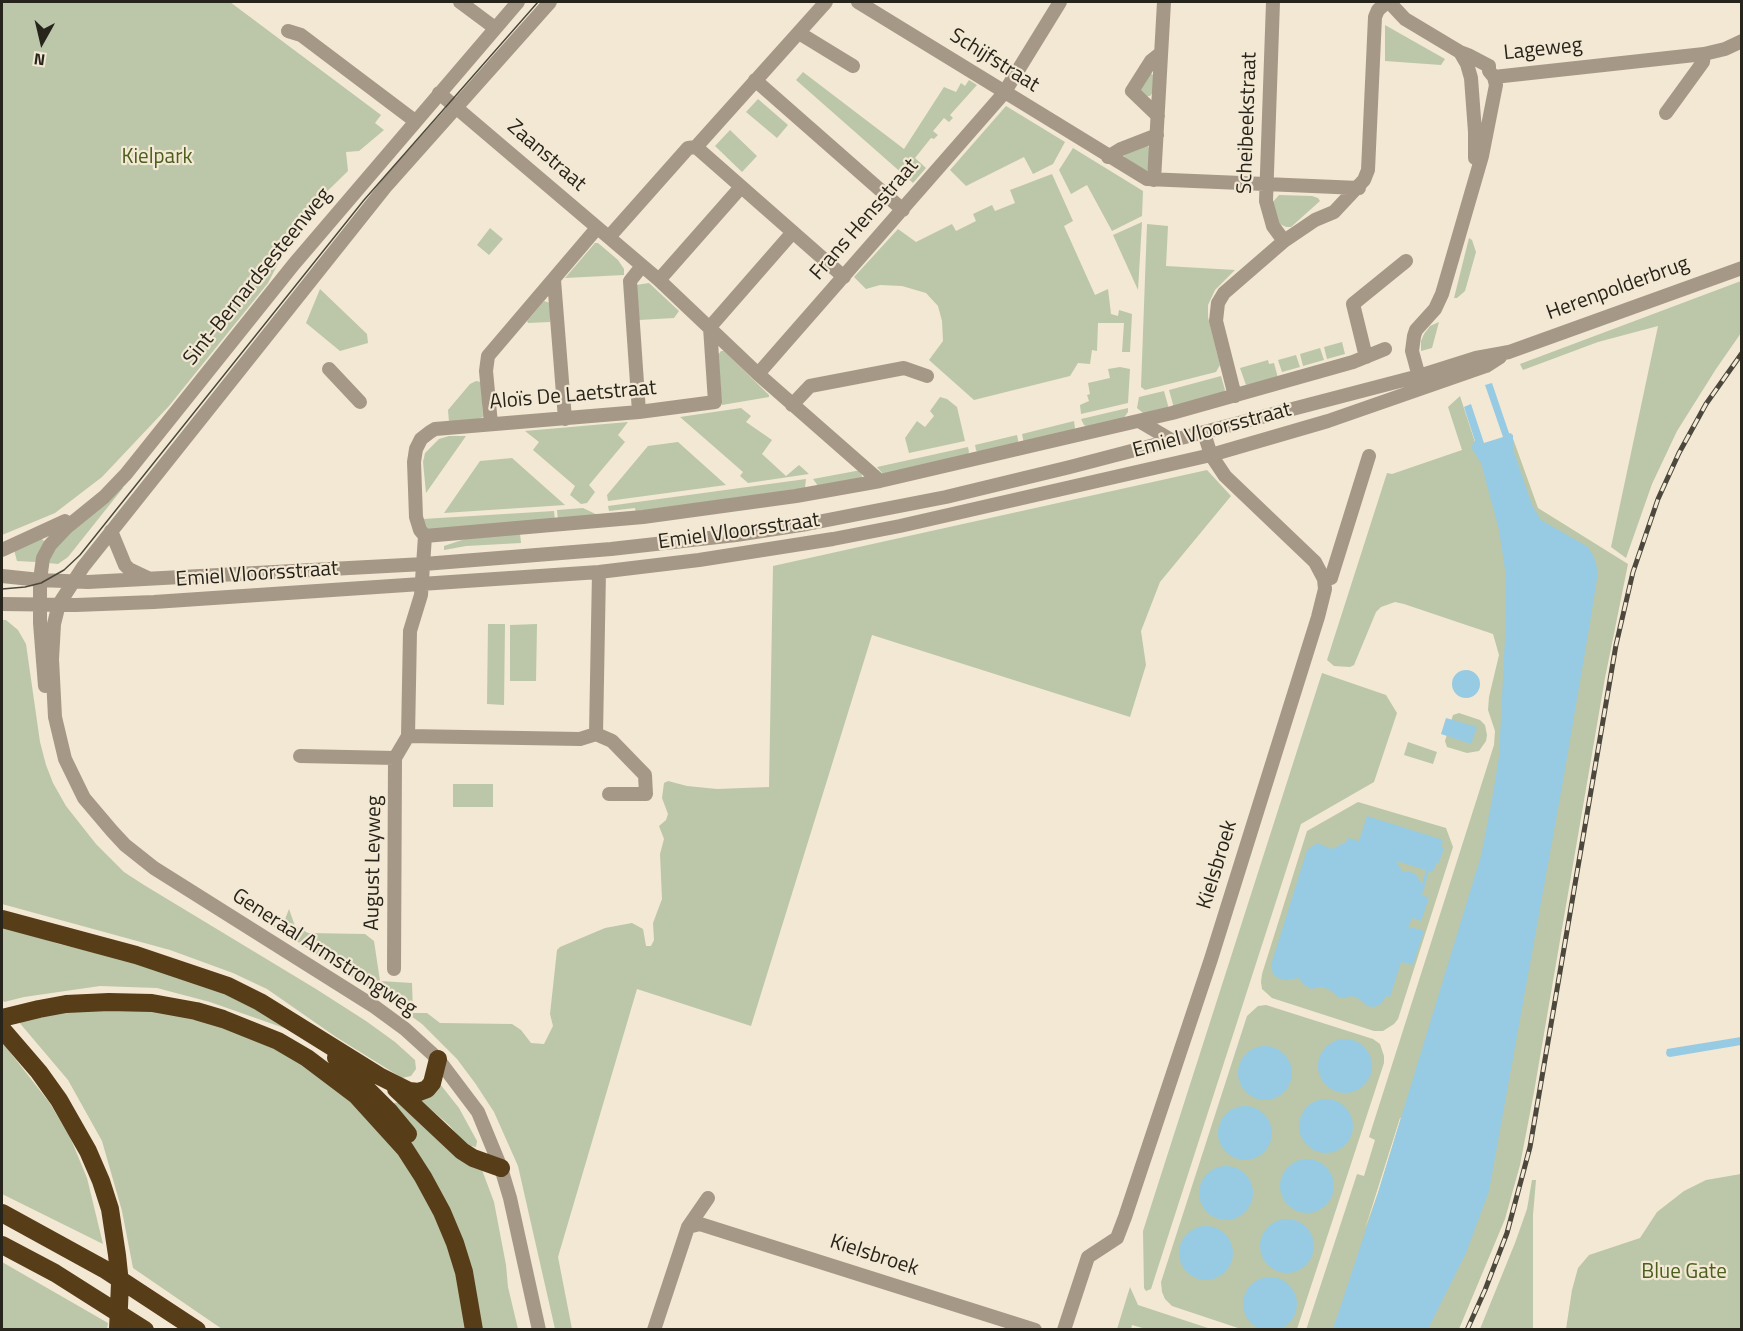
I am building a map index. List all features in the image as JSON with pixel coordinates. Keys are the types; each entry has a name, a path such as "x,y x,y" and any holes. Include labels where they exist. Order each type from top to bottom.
{"highway":[{"path":"2,919 165,963 228,986 260,1002 401,1088 419,1092 426,1089 432,1083 438,1059"},
{"path":"118,1329 120,1283 114,1227 101,1180 74,1124 39,1071 2,1027 39,1009 109,1002 152,1003 196,1011 278,1041 337,1079 356,1095 387,1128 405,1149 423,1177 442,1212 464,1272 474,1329"},
{"path":"278,1014 326,1049 359,1080 410,1137 433,1172 453,1210 464,1242 472,1271 481,1329"},
{"path":"379,1076 404,1095 462,1151 473,1158 501,1168"},
{"path":"2,1214 104,1269 196,1329"},
{"path":"2,1245 55,1273 146,1329"}],"street":[{"path":"460,2 495,28"},
{"name":"Sint-Bernardsesteenweg","path":"40,604 43,558 50,545 116,486 294,264 518,2"},
{"name":"Sint-Bernardsesteenweg","path":"72,582 387,185 550,2"},
{"path":"609,237 688,148 696,147 826,2"},
{"name":"Schijfstraat","path":"858,2 1139,176 1154,180"},
{"name":"Frans Hensstraat","path":"758,374 1004,93 1060,2"},
{"path":"1164,2 1154,180 1359,188"},
{"name":"Scheibeekstraat","path":"1273,2 1265,183 1268,214 1273,226 1284,241"},
{"path":"1235,396 1216,321 1218,303 1224,293 1284,241 1315,220 1334,212 1359,188 1368,170 1375,17 1378,10 1388,2"},
{"name":"Lageweg","path":"1388,2 1405,19 1460,52 1489,66 1492,79 1704,54 1725,49 1742,40"},
{"path":"288,31 301,35 415,121"},
{"path":"799,33 853,66"},
{"path":"1460,52 1467,64 1471,83 1475,132 1475,178"},
{"path":"1158,116 1132,91 1151,61 1161,53"},
{"path":"1666,113 1703,62 1704,54"},
{"path":"1471,83 1479,70 1492,79"},
{"path":"1471,83 1475,93 1490,94 1492,79"},
{"path":"1420,382 1412,351 1414,336 1416,330 1435,309 1442,294 1486,134 1492,79"},
{"path":"755,80 903,210"},
{"name":"Zaanstraat","path":"439,93 659,280 792,405 880,481"},
{"path":"1108,157 1121,149 1157,135"},
{"path":"696,147 843,277"},
{"path":"659,280 741,187"},
{"path":"491,424 486,371 488,356 597,228"},
{"path":"710,327 793,232"},
{"path":"1366,357 1353,304 1406,261"},
{"path":"639,412 630,281 642,266"},
{"name":"Herenpolderbrug","path":"1420,382 1476,358 1509,352 1742,268"},
{"path":"554,280 565,419"},
{"name":"Aloïs De Laetstraat","path":"425,536 420,530 416,517 414,462 416,449 421,439 435,429 639,412 715,402 710,327"},
{"name":"Emiel Vloorsstraat","path":"425,536 643,517 796,496 880,481 1139,421 1235,396 1366,357 1385,349"},
{"path":"792,405 810,386 904,368 927,376"},
{"path":"329,369 360,402"},
{"name":"Emiel Vloorsstraat","path":"2,576 72,582 424,564 621,548 736,535 807,524 957,494 1420,382"},
{"name":"Emiel Vloorsstraat","path":"2,604 154,602 600,572 699,560 844,537 1011,502 1211,455 1328,421 1420,382"},
{"name":"Emiel Vloorsstraat","path":"1139,421 1173,441"},
{"path":"1204,433 1211,455 1225,476 1315,562 1324,579 1331,578 1369,456"},
{"path":"2,550 54,527 91,507"},
{"path":"111,531 125,565 137,574 150,579"},
{"path":"300,756 395,758 408,736 410,631 418,608 422,585 425,536"},
{"path":"596,734 600,572"},
{"name":"Kielsbroek","path":"1064,1329 1088,1257 1117,1238 1125,1217 1211,959 1318,617 1325,589 1324,579"},
{"path":"59,604 72,582"},
{"name":"Generaal Armstrongweg","path":"40,604 45,691 55,717 65,759 76,783 98,815 125,845 154,868 375,1007 405,1029 438,1059 478,1112 501,1168 539,1329"},
{"name":"Generaal Armstrongweg","path":"55,717 52,658 54,624 59,604"},
{"path":"408,736 580,739 596,734 612,741 645,775 646,794 609,794"},
{"name":"August Leyweg","path":"394,969 395,758"},
{"path":"654,1329 694,1226 708,1198"},
{"path":"663,1329 694,1226"},
{"name":"Kielsbroek","path":"694,1226 1035,1329"}],"green space":[{"name":"Kielpark","path":"2,2 230,2 381,115 375,123 384,130 359,151 346,152 348,171 303,215 268,283 169,406 102,477 55,513 2,535"},
{"path":"1385,25 1445,59 1441,65 1385,61"},
{"path":"803,72 904,149 944,87 956,92 961,83 965,86 969,80 977,85 950,115 953,118 949,122 944,118 933,131 938,135 934,139 931,138 915,158 926,168 913,183 796,80"},
{"path":"1149,72 1153,75 1153,92 1147,96 1140,90"},
{"path":"758,99 788,125 777,138 746,112"},
{"path":"1006,106 1065,142 1053,164 1033,174 1024,157 966,186 950,170"},
{"path":"730,130 757,156 742,172 715,146"},
{"path":"1144,145 1150,149 1149,168 1146,172 1124,157 1125,153"},
{"path":"1073,148 1143,191 1142,216 1112,231 1087,185 1071,194 1059,170"},
{"path":"1052,174 1073,221 1064,226 1095,295 1108,289 1111,314 1118,316 1119,310 1132,314 1130,352 1122,352 1124,323 1098,323 1097,351 1092,350 1090,364 1078,363 1070,376 974,400 929,360 943,341 942,321 938,306 926,293 902,286 880,285 866,289 854,277 898,229 916,242 952,224 956,231 976,221 973,214 992,205 995,211 1015,203 1010,190"},
{"path":"1279,195 1312,196 1320,201 1291,227 1286,227 1278,223 1272,203"},
{"path":"1142,222 1138,290 1113,235"},
{"path":"1147,224 1168,226 1166,266 1235,270 1215,290 1208,305 1208,317 1220,365 1216,372 1145,390 1141,387"},
{"path":"490,228 503,239 489,255 477,245"},
{"path":"1469,238 1476,252 1465,291 1454,298"},
{"path":"595,243 618,260 624,269 624,275 565,278"},
{"path":"1741,281 1741,333 1677,431 1652,484 1626,558 1611,547 1658,326 1598,342 1523,370 1520,364"},
{"path":"649,283 679,311 674,318 639,320 636,285"},
{"path":"320,289 367,334 368,343 340,351 306,323"},
{"path":"544,301 550,303 550,322 528,323 527,321"},
{"path":"1439,322 1432,348 1421,351 1424,334 1430,326"},
{"path":"1342,342 1345,354 1327,359 1324,347"},
{"path":"1320,348 1324,360 1303,366 1300,354"},
{"path":"724,351 769,397 722,405 718,355"},
{"path":"1296,355 1300,367 1282,372 1278,360"},
{"path":"1268,360 1269,364 1274,363 1278,378 1246,385 1240,368"},
{"path":"1120,367 1130,369 1128,403 1081,414 1080,405 1089,401 1088,383 1110,378 1108,369"},
{"path":"1221,376 1225,390 1222,394 1174,408 1169,390"},
{"path":"476,381 481,382 483,417 449,422 448,410 470,384"},
{"path":"1164,391 1169,409 1143,413 1137,408 1139,397"},
{"path":"1460,396 1510,550 1524,722 1347,1329 1306,1330 1357,1174 1364,1176 1375,1140 1369,1137 1494,745 1495,731 1488,710 1499,655 1493,634 1395,602 1381,607 1376,612 1354,665 1334,666 1327,660 1387,473 1392,474 1462,450 1448,407","holes":["1401,1118 1378,1193 1365,1229"]},
{"path":"940,397 947,399 957,407 965,441 909,453 905,438 917,421 925,427 934,416 930,411"},
{"path":"741,408 751,416 746,422 772,440 762,454 786,476 799,465 809,474 748,483 740,476 743,472 680,417"},
{"path":"1128,408 1123,419 1088,427 1081,419"},
{"path":"1074,421 1075,428 1071,433 1024,444 1022,434"},
{"path":"628,422 618,435 625,442 589,485 595,492 587,503 581,504 570,495 575,486 533,450 539,442 525,431"},
{"path":"1511,433 1538,508 1628,564 1605,678 1534,1092 1520,1165 1505,1219 1459,1329 1412,1330 1442,1251 1532,520 1503,437"},
{"path":"1017,435 1019,445 978,453 976,450 975,445"},
{"path":"449,436 466,436 426,493 423,462 425,453 439,439"},
{"path":"678,442 726,485 608,501 607,495 648,446"},
{"path":"968,447 967,456 883,474 877,467"},
{"path":"512,458 565,505 444,513 480,461"},
{"path":"861,470 862,477 857,480 818,486 813,479"},
{"path":"1207,470 1231,496 1160,582 1141,631 1146,665 1130,717 872,635 751,1026 637,989 558,1257 572,1329 555,1329 518,1166 494,1112 475,1083 457,1059 422,1024 273,926 284,922 289,909 295,926 308,933 365,934 374,941 380,981 412,983 413,1013 427,1013 440,1023 512,1024 521,1030 531,1043 544,1044 553,1026 550,1014 557,950 560,947 605,928 632,923 643,929 646,946 651,946 654,940 653,923 662,899 660,854 664,839 659,826 666,820 668,814 662,798 664,783 668,781 687,786 717,789 769,787 773,566"},
{"path":"806,479 805,488 636,514 635,508 609,511 608,506"},
{"path":"120,486 123,488 68,557 58,564 48,563 54,547"},
{"path":"583,508 604,518 558,521 557,510"},
{"path":"554,511 555,521 427,530 423,519"},
{"path":"520,534 521,543 466,546 444,550 444,546 465,539"},
{"path":"41,538 45,542 36,562 17,561 14,550"},
{"path":"2,620 6,620 18,630 26,644 40,742 53,783 66,806 96,844 124,872 316,989 395,1042 415,1060 416,1069 411,1076 402,1078 336,1037 267,989 233,973 170,950 2,904"},
{"path":"488,624 505,624 504,705 487,704"},
{"path":"537,624 536,681 510,681 510,625"},
{"path":"1322,673 1386,695 1397,713 1374,782 1301,824 1151,1289 1146,1291 1144,1288 1143,1231"},
{"path":"1459,713 1480,720 1485,725 1486,741 1479,751 1467,753 1447,747 1445,741 1453,715"},
{"path":"1408,742 1437,752 1433,764 1404,755"},
{"path":"453,784 493,784 493,807 453,807"},
{"path":"1358,802 1446,828 1453,847 1398,1019 1383,1031 1374,1031 1272,998 1262,989 1261,982 1307,831"},
{"path":"2,924 59,944 158,967 217,987 304,1035 210,1002 157,988 100,986 4,1002 2,999"},
{"path":"1266,1005 1373,1039 1380,1044 1384,1056 1384,1063 1297,1329 1241,1329 1172,1306 1165,1299 1161,1282 1247,1016 1258,1006"},
{"path":"90,1008 160,1012 225,1025 295,1055 361,1108 401,1102 482,1170 494,1202 508,1287 518,1329 222,1329 133,1268 122,1211 102,1141 68,1080 18,1021"},
{"path":"2,1042 49,1102 70,1137 87,1178 103,1244 2,1194"},
{"path":"440,1084 459,1108 477,1141 476,1147 466,1145 449,1125 420,1100"},
{"name":"Blue Gate","path":"1741,1174 1741,1329 1566,1329 1578,1268 1589,1255 1640,1238 1657,1212 1684,1191 1706,1180"},
{"path":"1532,1180 1536,1180 1533,1215 1533,1329 1480,1329 1527,1209"},
{"path":"2,1262 108,1323 107,1329 2,1329"},
{"path":"1130,1287 1138,1305 1211,1329 1146,1329 1132,1325 1131,1329 1117,1329"}],"water":[{"path":"1492,383 1509,433 1513,435 1513,449 1532,505 1541,520 1588,547 1594,557 1598,572 1590,623 1489,1191 1466,1253 1428,1329 1333,1329 1378,1193 1481,856 1491,805 1499,757 1506,576 1499,530 1481,463 1471,447 1475,441 1464,407 1471,404 1484,443 1503,437 1485,385"},
{"path":"1466,670 1476,674 1480,684 1476,694 1466,698 1456,694 1452,684 1456,674"},
{"path":"1446,718 1477,727 1471,744 1441,734"},
{"path":"1367,816 1443,840 1441,847 1444,848 1439,863 1437,862 1433,872 1429,871 1422,895 1429,898 1421,921 1412,918 1408,928 1424,931 1413,965 1401,962 1390,997 1386,996 1381,1004 1374,1007 1367,1006 1358,998 1351,996 1339,998 1330,990 1322,987 1311,989 1299,978 1286,980 1278,978 1273,974 1271,965 1307,850 1317,843 1332,849 1346,842 1348,838 1359,841","holes":["1396,861 1426,870 1422,884 1415,873 1402,871"]},
{"path":"1741,1037 1741,1045 1670,1057 1666,1053 1667,1049"},
{"path":"1345,1039 1355,1041 1364,1047 1370,1056 1372,1066 1370,1076 1364,1085 1355,1091 1345,1093 1335,1091 1326,1085 1320,1076 1318,1066 1320,1056 1326,1047 1335,1041"},
{"path":"1265,1046 1275,1048 1284,1054 1290,1063 1292,1073 1290,1083 1284,1092 1275,1098 1265,1100 1255,1098 1246,1092 1240,1083 1238,1073 1240,1063 1246,1054 1255,1048"},
{"path":"1326,1099 1336,1101 1345,1107 1351,1116 1353,1126 1351,1136 1345,1145 1336,1151 1326,1153 1316,1151 1307,1145 1301,1136 1299,1126 1301,1116 1307,1107 1316,1101"},
{"path":"1245,1106 1255,1108 1264,1114 1270,1123 1272,1133 1270,1143 1264,1152 1255,1158 1245,1160 1235,1158 1226,1152 1220,1143 1218,1133 1220,1123 1226,1114 1235,1108"},
{"path":"1302,1159 1312,1159 1322,1163 1330,1171 1334,1186 1330,1201 1322,1209 1312,1213 1302,1213 1292,1209 1284,1201 1280,1191 1280,1181 1284,1171 1292,1163"},
{"path":"1226,1166 1236,1168 1245,1174 1251,1183 1253,1193 1251,1203 1245,1212 1236,1218 1226,1220 1216,1218 1207,1212 1201,1203 1199,1193 1201,1183 1207,1174 1216,1168"},
{"path":"1282,1219 1292,1219 1306,1227 1312,1236 1314,1246 1312,1256 1306,1265 1292,1273 1282,1273 1265,1261 1260,1251 1260,1241 1272,1224"},
{"path":"1201,1226 1211,1226 1221,1230 1229,1238 1233,1253 1229,1268 1221,1276 1211,1280 1201,1280 1191,1276 1183,1268 1179,1258 1179,1248 1183,1238 1191,1230"},
{"path":"1265,1277 1275,1277 1285,1281 1293,1289 1297,1304 1293,1319 1285,1327 1275,1331 1265,1331 1255,1327 1247,1319 1243,1309 1243,1299 1247,1289 1255,1281"}],"tram line":[{"path":"2,589 41,583 64,570 80,555 364,200 538,2"}],"railway":[{"path":"1467,1330 1507,1233 1530,1147 1616,645 1633,572 1658,499 1679,453 1706,404 1742,353"}]}
